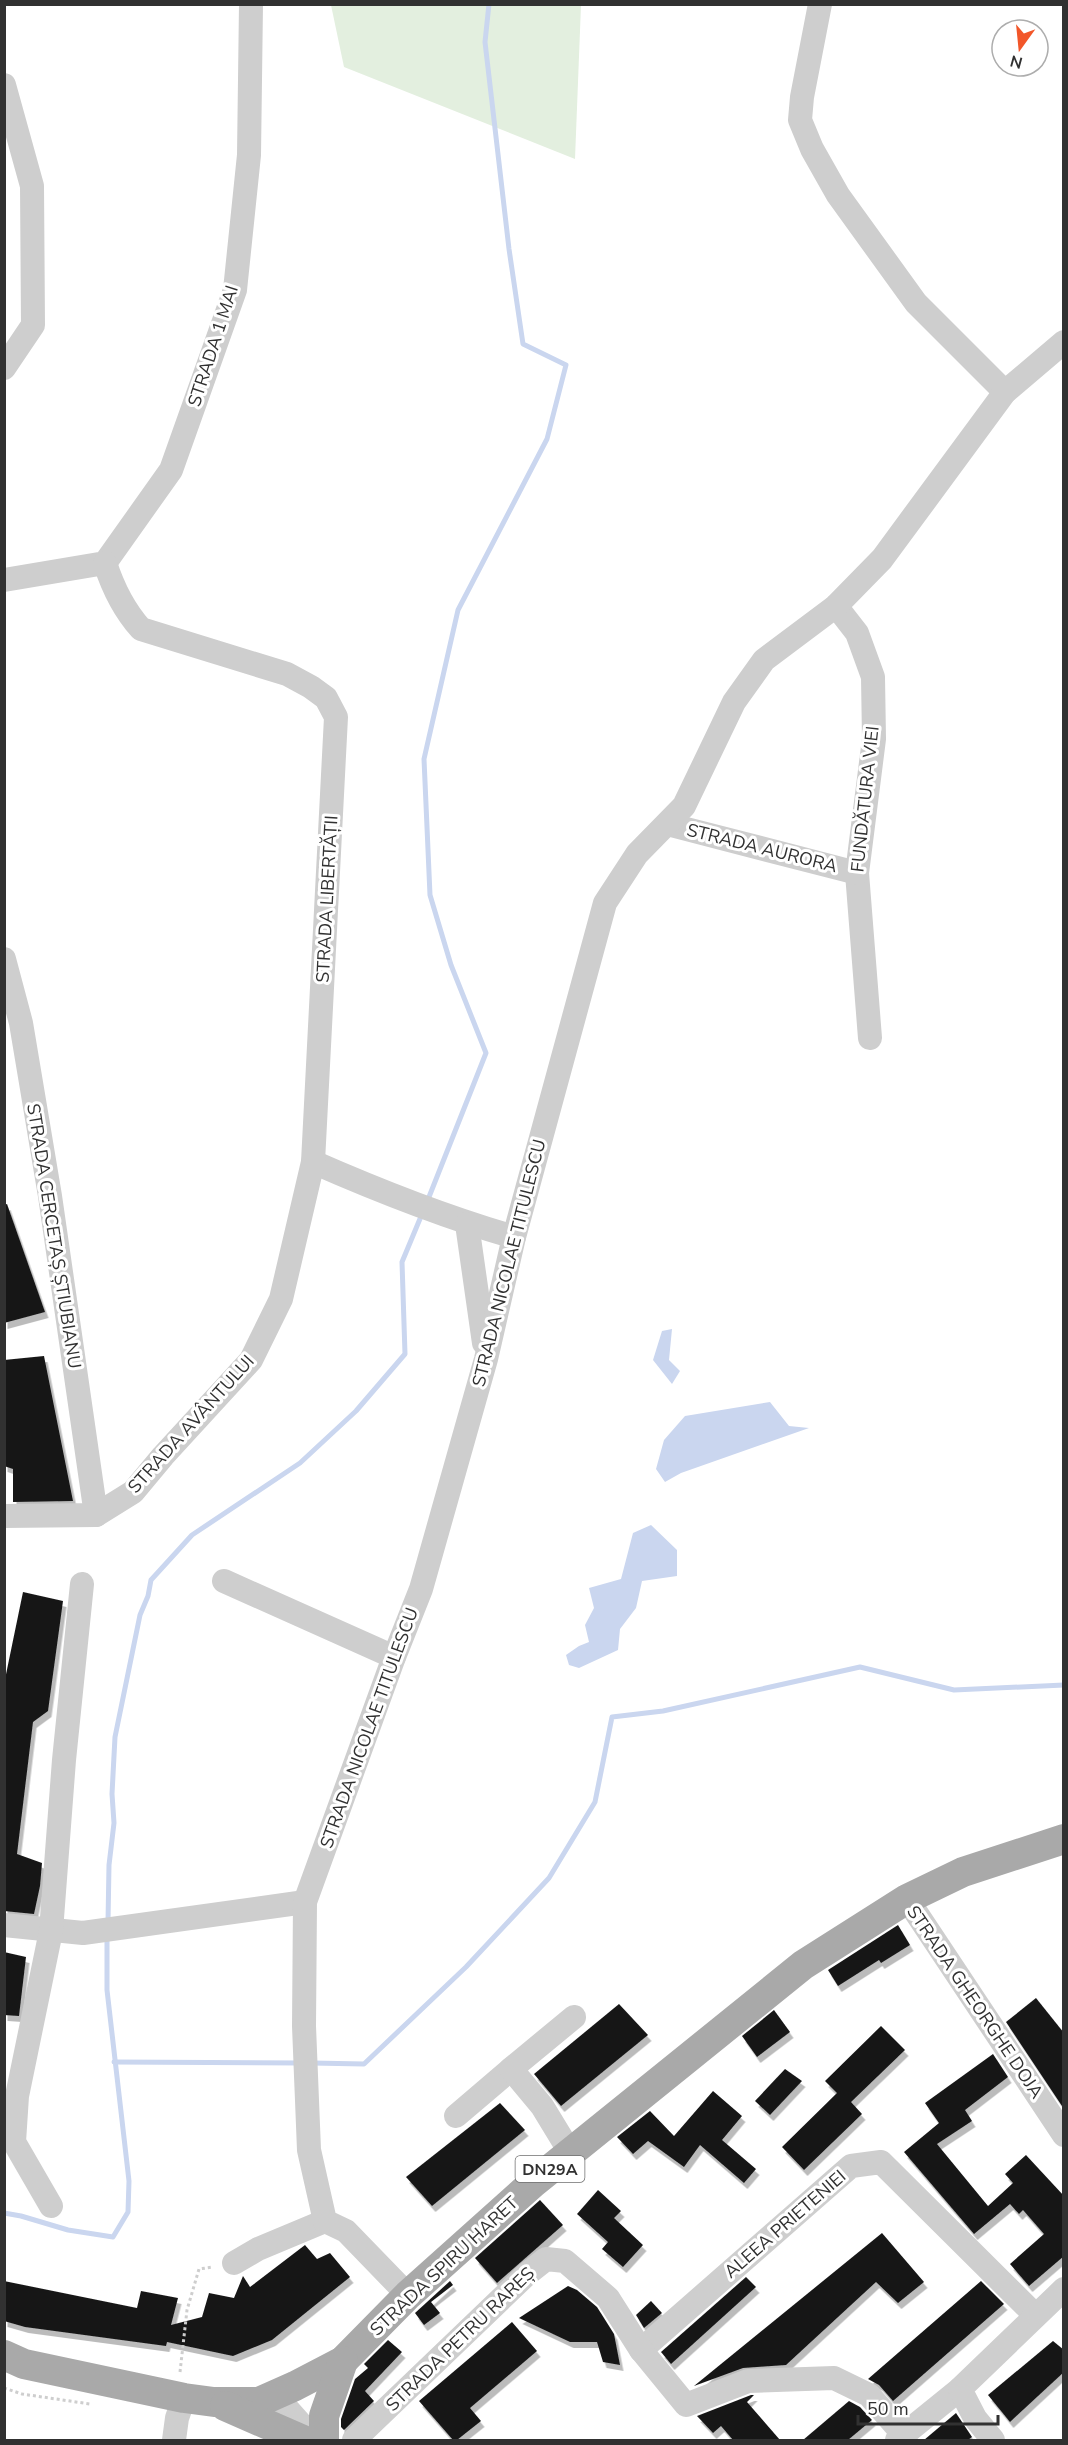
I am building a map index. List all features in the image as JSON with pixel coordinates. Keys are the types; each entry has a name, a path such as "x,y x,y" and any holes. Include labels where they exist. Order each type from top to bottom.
{"main road":[{"name":"STRADA SPIRU HARET","path":"11,2362 184,2398 214,2402 259,2402 285,2390 343,2361 408,2295 533,2183 803,1965 907,1899 963,1872 1064,1839"},
{"path":"324,2440 324,2416 343,2361"},
{"path":"214,2402 303,2440"}],"street":[{"name":"STRADA 1 MAI","path":"105,563 171,470 235,290 249,155 251,4"},
{"path":"820,4 802,97 800,120 812,149 838,195 916,303 1005,392"},
{"path":"4,85 32,186 33,325 4,368"},
{"name":"STRADA NICOLAE TITULESCU","path":"325,2221 309,2150 304,2026 305,1902 394,1657 422,1589 486,1359 514,1237 604,903 638,854 684,806 734,702 764,660 836,606 882,559 1005,392 1064,342"},
{"path":"4,580 105,563"},
{"name":"STRADA LIBERTĂȚII","path":"105,563 112,586 128,614 141,629 287,674 326,698 336,717 313,1162"},
{"name":"FUNDĂTURA VIEI","path":"836,606 857,633 873,677 874,739 857,873 870,1038"},
{"name":"STRADA AURORA","path":"667,824 857,873"},
{"name":"STRADA CERCETAȘ ȘTIUBIANU","path":"4,959 21,1023 96,1515"},
{"path":"313,1162 399,1199 467,1224 514,1237"},
{"name":"STRADA AVÂNTULUI","path":"96,1515 133,1492 251,1360 282,1299 313,1162"},
{"path":"467,1224 486,1359"},
{"path":"4,1516 96,1515"},
{"path":"224,1581 394,1657"},
{"path":"51,2206 9,2141 51,1931 64,1760 82,1584"},
{"name":"STRADA GHEORGHE DOJA","path":"907,1899 1064,2135"},
{"path":"4,1925 83,1933 305,1902"},
{"path":"456,2116 574,2017"},
{"path":"511,2069 542,2106 570,2152"},
{"name":"ALEEA PRIETENIEI","path":"641,2350 850,2166 881,2162 1035,2315"},
{"path":"234,2263 258,2249 325,2221 346,2231 408,2295"},
{"name":"STRADA PETRU RAREȘ","path":"354,2440 546,2259 565,2261 608,2298 641,2350 686,2405 748,2381 834,2378 869,2395 903,2436"},
{"path":"903,2436 960,2389 1064,2289"},
{"path":"960,2389 975,2418 993,2440"},
{"path":"285,2390 315,2440"},
{"path":"285,2390 319,2440"},
{"path":"174,2440 177,2418 184,2398"}],"path":[{"path":"184,2398 180,2369 186,2322 199,2269 234,2263"}],"green space":[{"path":"331,5 581,5 575,159 344,67"}],"water":[{"path":"672,1329 669,1360 680,1371 672,1384 653,1360 662,1331"},
{"path":"770,1402 789,1426 809,1428 681,1473 665,1482 656,1469 664,1440 685,1416"},
{"path":"651,1525 677,1550 677,1576 642,1581 636,1608 620,1629 618,1650 579,1668 569,1665 566,1655 589,1642 585,1625 594,1608 589,1588 621,1579 633,1533"}],"building":[{"path":"7,1204 45,1312 4,1323 4,1205"},
{"path":"44,1356 73,1501 13,1502 13,1469 4,1466 4,1360"},
{"path":"23,1592 63,1601 48,1711 33,1722 17,1854 42,1863 34,1914 4,1911 4,1684"},
{"path":"898,1925 910,1945 881,1963 879,1960 838,1986 828,1970"},
{"path":"4,1952 26,1957 19,2016 4,2015"},
{"path":"1036,1998 1064,2033 1064,2109 1006,2022"},
{"path":"619,2004 648,2035 561,2106 534,2074"},
{"path":"774,2010 790,2032 757,2057 742,2036"},
{"path":"881,2026 905,2050 851,2102 862,2114 804,2170 782,2147 837,2093 825,2081"},
{"path":"993,2054 1008,2077 965,2110 972,2121 937,2144 988,2206 1013,2183 1005,2174 1026,2155 1064,2196 1064,2256 1029,2286 1010,2264 1044,2234 1023,2210 1019,2214 1010,2204 974,2234 904,2152 939,2123 925,2103"},
{"path":"785,2069 802,2081 770,2115 755,2101"},
{"path":"713,2091 742,2116 722,2140 756,2169 744,2183 700,2145 684,2167 648,2141 633,2154 617,2137 650,2111 674,2136"},
{"path":"500,2103 525,2130 432,2206 406,2177"},
{"path":"598,2190 621,2211 614,2218 643,2245 623,2267 602,2249 608,2242 577,2214"},
{"path":"540,2200 563,2225 497,2283 475,2258"},
{"path":"882,2233 924,2282 898,2303 876,2282 786,2365 743,2368 694,2386"},
{"path":"305,2245 317,2259 330,2253 350,2277 272,2340 233,2356 167,2342 166,2346 25,2327 4,2321 4,2281 137,2308 141,2291 178,2298 171,2325 202,2317 209,2293 234,2298 243,2276 250,2287"},
{"path":"746,2277 756,2287 671,2364 661,2352"},
{"path":"450,2281 453,2285 431,2302 440,2313 424,2325 415,2313"},
{"path":"981,2281 1004,2304 893,2401 879,2385 868,2379"},
{"path":"568,2286 577,2290 597,2307 614,2334 620,2365 603,2362 597,2342 570,2342 519,2318"},
{"path":"651,2301 662,2313 644,2328 636,2315"},
{"path":"512,2322 537,2351 470,2408 481,2421 457,2440 453,2440 419,2401"},
{"path":"388,2340 402,2352 365,2391 374,2401 344,2430 341,2427 341,2419 355,2379 368,2368 364,2364"},
{"path":"1053,2341 1064,2350 1064,2372 1010,2422 988,2395"},
{"path":"754,2395 747,2402 780,2440 733,2440 721,2426 713,2433 697,2416"},
{"path":"849,2401 860,2407 872,2420 848,2440 803,2440"},
{"path":"956,2413 972,2437 968,2440 924,2440"}],"waterway":[{"path":"427,1202 486,1053 451,965 430,895 424,759 458,610 547,439 566,365 523,344 509,249 485,42 489,4"},
{"path":"108,1922 109,1865 114,1823 112,1794 115,1737 140,1615 148,1596 151,1580 192,1535 300,1463 356,1411 405,1354 402,1262 422,1214"},
{"path":"312,2063 364,2064 466,1967 549,1878 595,1802 612,1717 663,1711 860,1667 954,1690 1064,1685"},
{"path":"4,2213 68,2230 113,2237 128,2212 129,2181 107,1990 107,1937"},
{"path":"114,2062 300,2063"}]}
